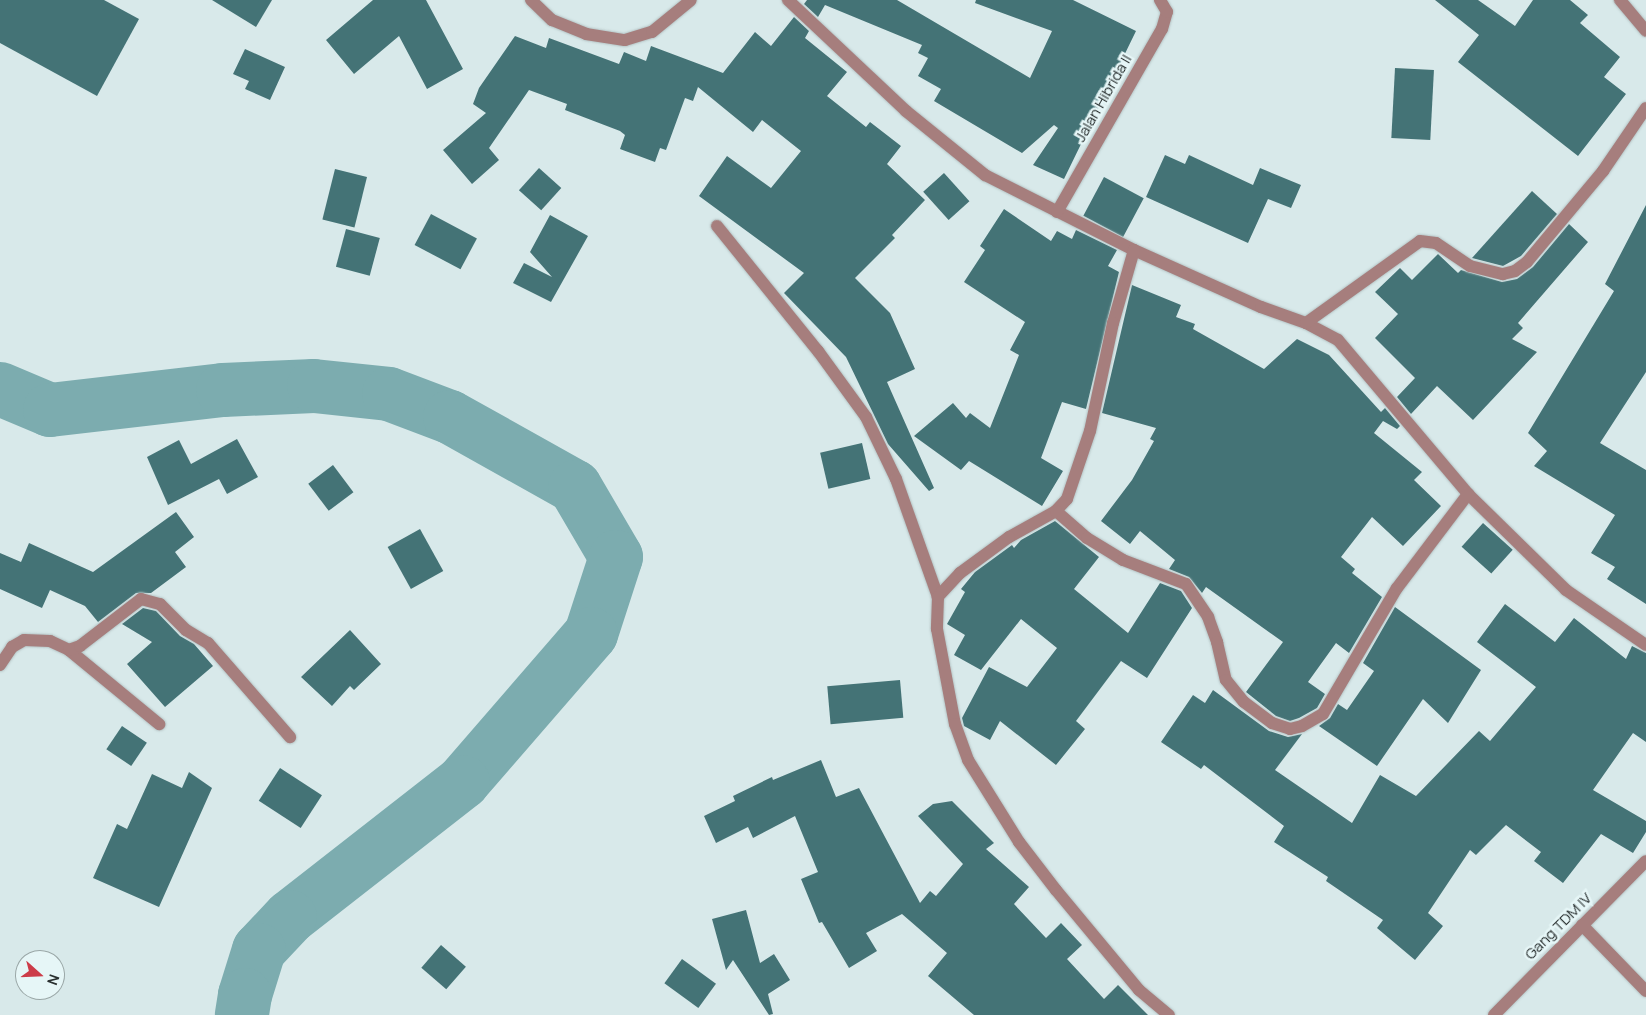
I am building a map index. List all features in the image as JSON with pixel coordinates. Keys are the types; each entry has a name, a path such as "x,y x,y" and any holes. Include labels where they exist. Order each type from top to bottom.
{"street":[{"path":"531,0 561,23 586,34 625,40 652,32 691,0"},
{"path":"788,0 906,111 985,174 1134,250 1261,307 1306,322 1338,340 1468,494 1566,590 1646,645"},
{"name":"Jalan Hibrida II","path":"1057,212 1162,30 1167,12 1160,0"},
{"path":"1620,0 1646,31"},
{"path":"1306,322 1420,242 1436,243 1470,266 1503,274 1515,271 1527,262 1603,171 1646,108"},
{"path":"717,226 818,351 866,417 896,479 938,597 938,630 955,724 968,760 1019,842 1056,890 1139,990 1169,1015"},
{"path":"938,597 960,573 1009,537 1056,511 1075,483 1134,250"},
{"path":"1056,511 1086,538 1123,560 1186,584 1208,617 1218,642 1226,680 1244,702 1272,723 1290,729 1302,726 1323,714 1397,588 1468,494"},
{"path":"70,650 141,599 160,604 186,630 208,644 290,737"},
{"path":"0,665 12,648 24,640 50,641 70,650 159,724"},
{"name":"Gang TDM IV","path":"1494,1015 1646,861"},
{"path":"1582,925 1646,991"}],"building":[{"path":"0,0 104,0 139,19 97,96 0,43"},
{"path":"212,0 272,0 256,27"},
{"path":"373,0 426,0 463,69 427,89 399,36 354,74 326,40"},
{"path":"807,0 897,0 1030,78 1052,31 975,3 976,0 1073,0 1136,31 1064,179 1033,165 1058,128 1054,125 1022,153 934,101 941,89 918,76 928,58 918,53 922,45 825,5 818,17 804,4"},
{"path":"1435,0 1478,0 1515,26 1533,0 1570,0 1588,15 1580,23 1620,57 1604,77 1626,94 1578,156 1458,62 1479,35"},
{"path":"794,17 809,31 805,38 847,72 827,96 866,127 870,122 901,146 887,164 925,200 892,235 895,238 855,278 890,313 915,369 887,382 934,488 929,491 888,444 846,357 784,293 804,273 699,196 727,156 771,188 801,151 762,120 753,132 698,87 693,101 685,98 666,150 660,148 655,162 620,149 625,135 620,131 565,110 567,104 529,90 489,148 499,160 472,184 443,150 486,113 473,104 479,88 515,36 546,48 549,38 619,64 624,52 646,61 651,46 723,73 755,32 771,46"},
{"path":"245,49 285,67 270,100 245,89 249,81 233,74"},
{"path":"1395,68 1434,70 1430,140 1391,138"},
{"path":"1165,155 1185,164 1189,155 1253,185 1260,168 1301,185 1291,208 1268,199 1248,243 1146,197"},
{"path":"539,168 561,188 541,210 519,190"},
{"path":"335,169 367,177 354,227 322,219"},
{"path":"944,173 969,201 949,220 923,192"},
{"path":"1104,177 1144,198 1123,237 1083,216"},
{"path":"1532,191 1557,214 1521,256 1503,266 1472,258"},
{"path":"1646,205 1646,372 1600,443 1646,470 1646,604 1607,579 1615,567 1591,553 1615,515 1534,466 1547,451 1528,433 1614,291 1605,284"},
{"path":"1004,209 1051,241 1057,231 1072,239 1076,230 1117,250 1108,266 1119,272 1086,409 1062,402 1041,458 1063,471 1042,506 969,461 961,470 914,436 953,403 966,418 970,413 990,428 1019,355 1010,350 1025,322 964,282 985,250 980,246"},
{"path":"431,214 477,238 460,269 415,245"},
{"path":"550,215 588,236 551,302 513,283 524,263 552,277 530,252"},
{"path":"1569,224 1588,242 1518,323 1523,328 1512,339 1537,352 1473,420 1437,386 1411,414 1397,397 1415,378 1375,338 1398,314 1375,292 1400,268 1412,280 1438,254 1458,273 1461,270 1502,282 1517,279 1533,267"},
{"path":"346,229 380,238 370,276 336,267"},
{"path":"1132,285 1181,305 1176,317 1195,324 1193,329 1264,369 1297,339 1329,355 1381,412 1385,408 1400,426 1397,429 1383,421 1374,433 1422,472 1414,480 1441,506 1403,546 1372,517 1341,557 1355,569 1352,573 1382,597 1349,653 1336,643 1308,682 1325,694 1317,708 1299,718 1290,721 1276,716 1246,692 1283,642 1206,587 1202,593 1189,577 1169,569 1175,560 1140,531 1130,544 1101,521 1132,480 1154,441 1150,439 1156,428 1102,413"},
{"path":"237,439 258,477 227,494 219,479 168,505 147,457 179,440 191,464"},
{"path":"862,443 870,479 828,489 820,453"},
{"path":"333,465 353,492 329,511 308,484"},
{"path":"176,512 194,537 175,552 186,567 151,593 136,593 98,622 85,606 50,590 42,608 0,589 0,553 21,562 29,543 93,572"},
{"path":"1055,521 1099,557 1074,589 1128,633 1160,583 1181,591 1192,608 1147,678 1121,661 1076,721 1085,729 1056,765 1000,721 990,740 964,726 962,718 989,667 1027,687 1057,648 1021,619 981,670 954,655 965,635 947,624 965,592 961,589 975,572 1012,545 1014,548 1021,540"},
{"path":"1483,523 1513,550 1491,574 1462,547"},
{"path":"420,529 443,571 411,589 388,547"},
{"path":"1505,604 1555,642 1574,618 1626,659 1632,646 1646,653 1646,742 1633,733 1593,790 1646,821 1646,832 1633,853 1601,834 1563,883 1534,861 1541,852 1506,825 1476,855 1470,850 1428,913 1443,926 1415,960 1377,928 1383,920 1326,881 1328,877 1274,842 1284,826 1204,765 1201,769 1161,742 1193,695 1205,703 1213,690 1269,731 1288,737 1302,734 1275,770 1352,823 1380,775 1416,796 1479,731 1490,741 1536,687 1477,642"},
{"path":"1395,607 1481,670 1448,723 1423,699 1377,766 1319,726 1330,718 1338,704 1347,710 1374,671 1363,663"},
{"path":"143,608 156,611 180,636 194,644 213,666 165,707 127,664 152,642 122,624"},
{"path":"350,630 381,664 354,690 350,686 332,706 301,677"},
{"path":"900,680 903,718 831,724 827,686"},
{"path":"122,726 147,743 131,766 106,749"},
{"path":"821,760 836,797 859,788 920,903 930,891 936,896 963,864 918,816 933,804 952,801 994,843 986,849 1029,887 1014,904 1046,938 1061,923 1082,945 1067,959 1104,999 1118,985 1148,1015 974,1015 928,976 947,953 902,914 866,933 877,951 849,968 822,922 819,923 801,879 818,872 795,816 753,838 748,827 716,843 704,816 735,801 733,796 772,777 773,780"},
{"path":"280,768 322,795 301,828 259,801"},
{"path":"189,772 212,788 159,907 93,878 117,824 127,829 152,774 182,788"},
{"path":"746,910 760,963 774,954 790,980 768,994 773,1014 769,1015 733,960 726,970 712,919"},
{"path":"441,945 466,967 446,989 421,968"},
{"path":"682,959 716,984 698,1008 664,983"}],"waterway":[{"path":"0,389 50,410 223,390 314,386 389,394 450,417 575,487 616,557 591,634 463,782 290,917 259,950 245,995 242,1015"}]}
